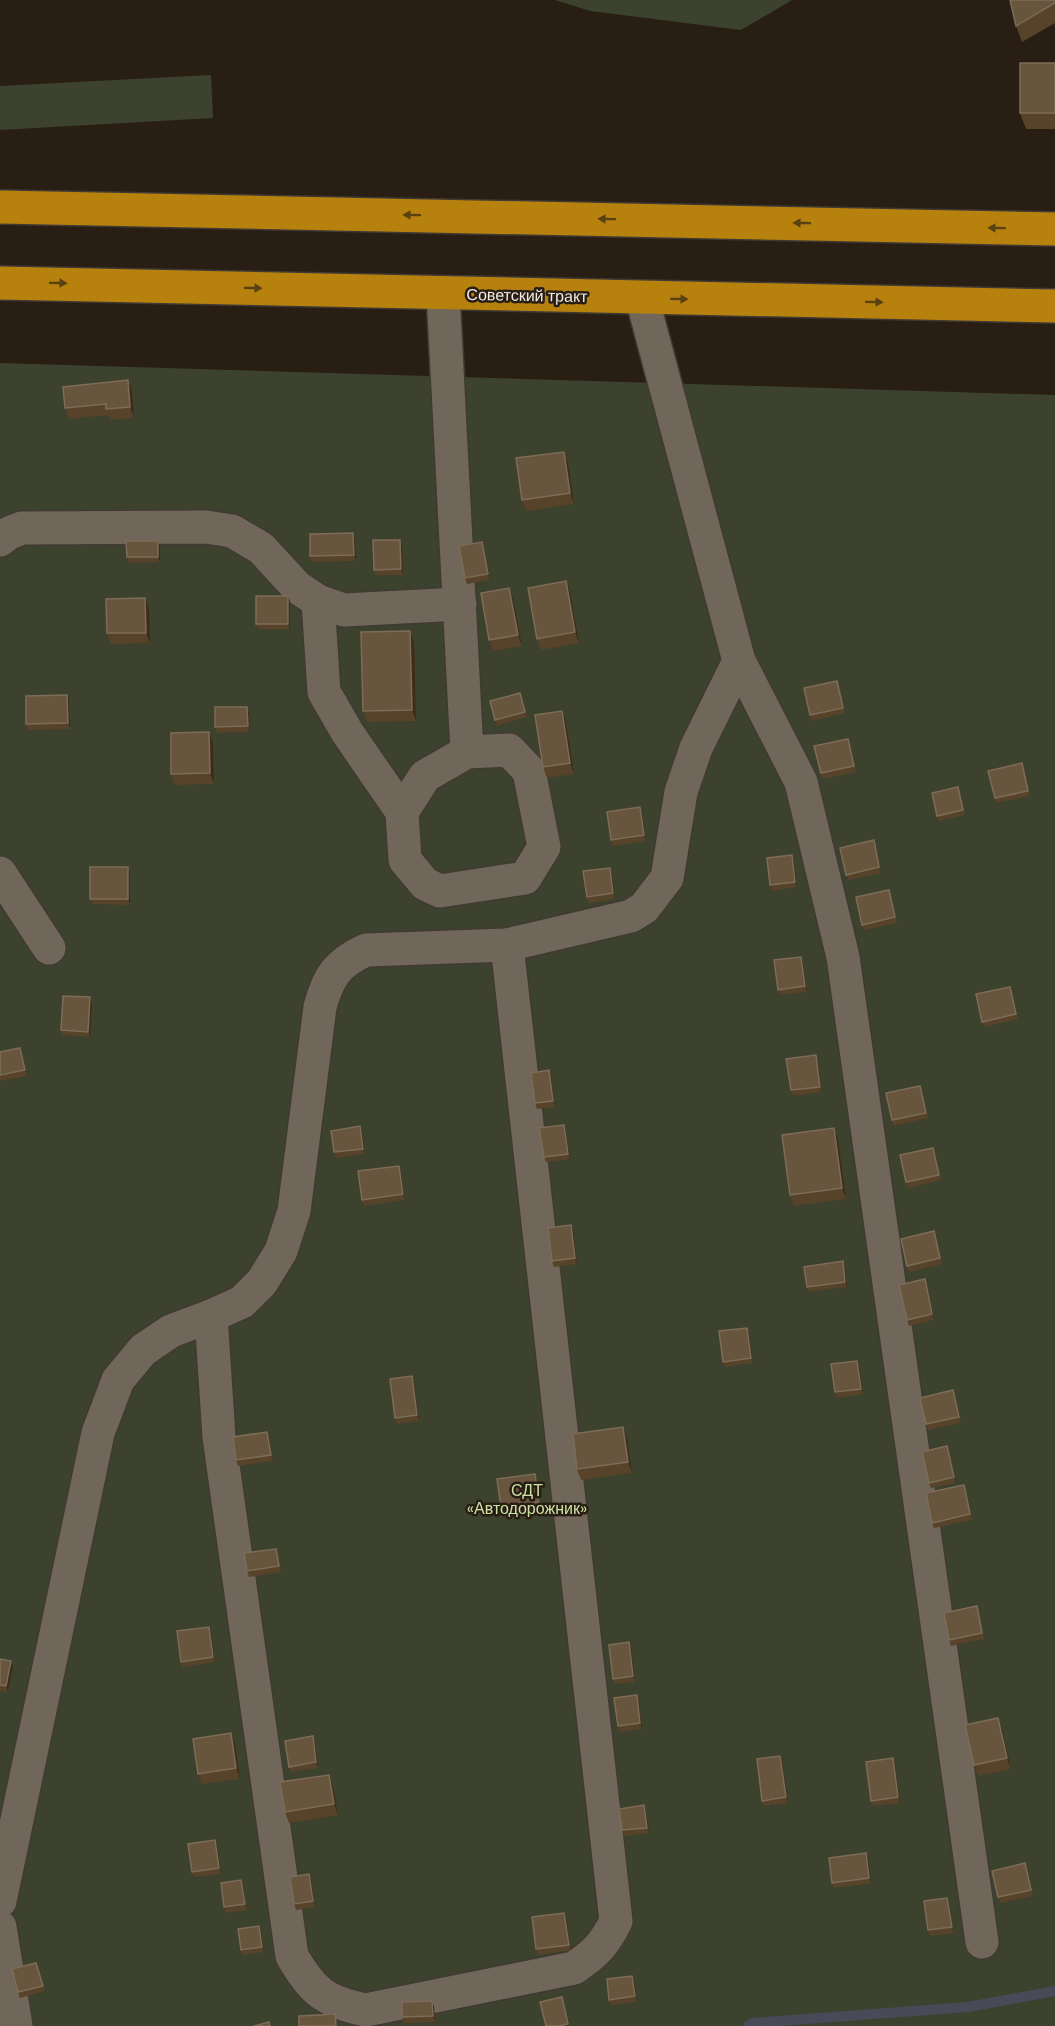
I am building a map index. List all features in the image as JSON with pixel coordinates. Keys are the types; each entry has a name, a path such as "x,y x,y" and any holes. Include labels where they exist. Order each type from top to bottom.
{"highway":[{"path":"0,207 1055,229"},
{"name":"Советский тракт","path":"0,283 1055,306"}],"street":[{"path":"443,293 467,752"},
{"path":"642,298 739,661 801,782 843,957 982,1942"},
{"path":"0,540 9,533 22,528 206,527 232,531 261,548 297,586 318,601 344,610 460,604"},
{"path":"318,601 324,692 347,732 402,812 405,860 425,884 440,891 525,878 544,847 529,771 509,750 467,752 425,776 402,812"},
{"path":"0,1901 98,1433 118,1380 143,1350 171,1331 242,1302 262,1282 281,1251 294,1211 320,1007 326,986 334,972 352,956 366,950 507,945 631,916 644,908 667,878 681,792 696,748 739,661"},
{"path":"0,873 49,948"},
{"path":"211,1316 219,1437 292,1956 305,1978 323,1995 343,2005 366,2010 574,1968 596,1953 607,1939 616,1921 507,945"},
{"path":"0,1927 16,2026"}],"green space":[{"path":"555,0 792,0 741,30 590,11"},
{"path":"211,75 213,118 0,130 0,86"},
{"name":"СДТ «Автодорожник»","path":"0,363 1055,395 1055,2026 0,2026"}],"building":[{"path":"1010,0 1055,0 1055,3 1016,26"},
{"path":"1020,63 1055,63 1055,113 1020,113"},
{"path":"128,380 130,407 106,409 106,404 65,408 63,387"},
{"path":"564,452 570,493 522,500 516,458"},
{"path":"353,533 354,555 310,556 310,534"},
{"path":"373,540 400,540 401,569 374,570"},
{"path":"126,541 158,541 158,557 127,557"},
{"path":"482,542 488,574 465,578 459,546"},
{"path":"566,581 575,632 537,639 528,588"},
{"path":"509,588 518,635 489,640 481,593"},
{"path":"256,596 288,596 288,624 256,624"},
{"path":"145,598 146,633 107,633 106,599"},
{"path":"410,631 412,710 363,711 361,632"},
{"path":"837,681 843,708 810,715 804,688"},
{"path":"520,693 525,712 495,720 490,701"},
{"path":"67,695 68,723 26,724 26,696"},
{"path":"215,707 247,707 248,726 215,727"},
{"path":"562,711 570,763 543,767 535,715"},
{"path":"209,732 210,773 171,774 171,733"},
{"path":"848,739 854,766 821,773 814,746"},
{"path":"1022,763 1028,791 995,798 988,771"},
{"path":"958,787 963,810 937,816 932,793"},
{"path":"640,807 644,835 611,840 607,812"},
{"path":"874,840 879,867 846,875 840,848"},
{"path":"792,855 795,882 770,885 767,858"},
{"path":"90,867 128,867 128,899 90,899"},
{"path":"610,868 613,893 587,897 583,871"},
{"path":"889,890 895,917 862,925 856,897"},
{"path":"801,957 805,986 778,990 774,960"},
{"path":"1010,987 1016,1014 982,1022 976,994"},
{"path":"63,996 90,997 88,1032 61,1030"},
{"path":"20,1048 25,1070 0,1075 0,1052"},
{"path":"816,1055 820,1087 791,1090 786,1059"},
{"path":"549,1070 553,1101 535,1103 531,1073"},
{"path":"920,1086 926,1113 892,1120 886,1093"},
{"path":"564,1125 568,1154 544,1157 539,1128"},
{"path":"360,1126 363,1149 334,1152 331,1131"},
{"path":"834,1128 842,1188 790,1195 782,1135"},
{"path":"933,1148 939,1175 906,1182 900,1155"},
{"path":"399,1166 403,1194 362,1200 358,1171"},
{"path":"571,1225 575,1258 552,1261 548,1228"},
{"path":"934,1231 940,1258 907,1266 901,1239"},
{"path":"843,1261 845,1282 807,1287 804,1267"},
{"path":"925,1279 932,1314 907,1320 899,1285"},
{"path":"747,1328 751,1358 723,1362 719,1331"},
{"path":"857,1361 861,1389 835,1392 831,1364"},
{"path":"412,1376 417,1415 395,1418 390,1379"},
{"path":"953,1390 959,1417 926,1424 920,1398"},
{"path":"623,1427 628,1462 577,1469 573,1434"},
{"path":"267,1432 271,1455 236,1460 233,1437"},
{"path":"947,1446 954,1477 929,1483 922,1452"},
{"path":"535,1474 539,1502 501,1508 497,1479"},
{"path":"964,1485 970,1514 932,1523 926,1493"},
{"path":"276,1549 279,1566 247,1571 244,1553"},
{"path":"977,1606 982,1633 949,1640 944,1613"},
{"path":"209,1627 213,1657 181,1662 177,1631"},
{"path":"629,1642 633,1676 613,1679 609,1645"},
{"path":"0,1659 11,1661 6,1686 0,1685"},
{"path":"637,1695 640,1723 618,1726 614,1698"},
{"path":"998,1718 1007,1758 974,1765 965,1725"},
{"path":"231,1733 236,1768 198,1774 193,1739"},
{"path":"313,1736 316,1762 289,1767 285,1741"},
{"path":"780,1756 786,1797 762,1801 757,1759"},
{"path":"893,1758 898,1797 871,1801 866,1762"},
{"path":"329,1775 334,1804 285,1812 280,1782"},
{"path":"644,1805 647,1828 622,1830 619,1809"},
{"path":"215,1840 219,1868 192,1872 188,1844"},
{"path":"866,1853 869,1878 832,1883 829,1858"},
{"path":"1025,1863 1031,1890 998,1897 992,1871"},
{"path":"309,1874 313,1901 294,1904 290,1877"},
{"path":"241,1880 245,1904 224,1907 221,1883"},
{"path":"947,1898 952,1927 928,1930 924,1901"},
{"path":"564,1913 569,1945 536,1949 532,1917"},
{"path":"259,1926 262,1947 241,1950 238,1929"},
{"path":"36,1963 43,1986 18,1992 12,1969"},
{"path":"632,1976 635,1996 609,2000 607,1979"},
{"path":"562,1997 568,2024 546,2026 540,2002"},
{"path":"432,2001 433,2016 402,2017 402,2002"},
{"path":"335,2014 336,2026 299,2026 299,2016"},
{"path":"269,2022 270,2026 254,2026"}],"waterway":[{"path":"748,2026 753,2023 968,2007 1055,1991"}]}
